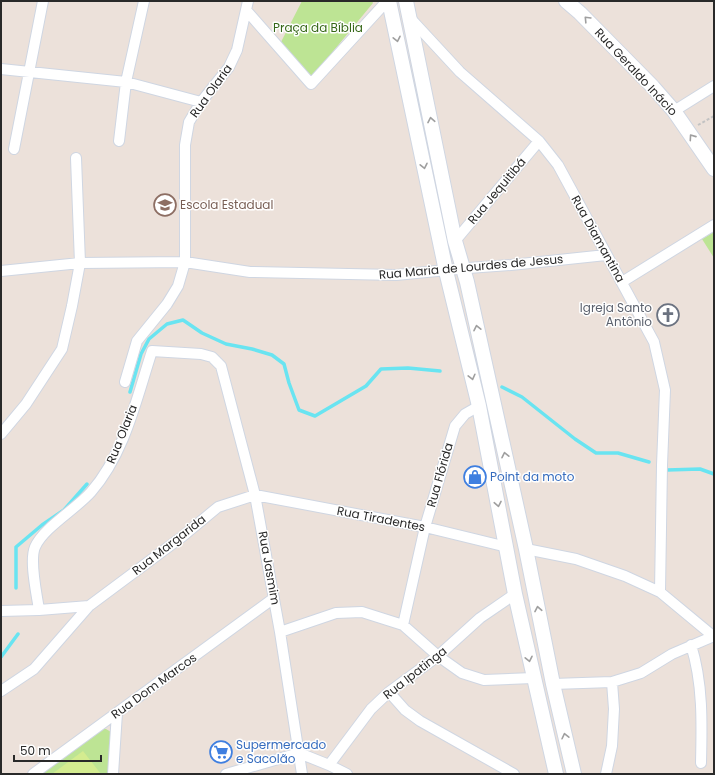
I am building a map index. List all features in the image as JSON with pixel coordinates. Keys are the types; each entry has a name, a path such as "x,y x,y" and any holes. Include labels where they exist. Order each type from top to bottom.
{"main road":[{"path":"388,1 446,271 479,406 515,594 556,774"},
{"path":"406,1 455,241 464,269 526,549 553,684 574,774"},
{"name":"Rua Geraldo Inácio","path":"566,1 580,13 653,87 674,111 714,169"}],"street":[{"path":"14,149 43,1"},
{"path":"119,141 126,82 144,1"},
{"path":"247,6 311,84 388,1"},
{"name":"Rua Olaria","path":"126,382 137,341 167,304 178,286 185,262 185,145 189,122 201,102 229,68 237,50 247,6"},
{"name":"Rua Diamantina","path":"410,18 460,72 540,141 558,165 654,342 665,390 660,592"},
{"path":"1,69 126,82 201,102"},
{"path":"674,111 714,86"},
{"name":"Rua Jequitibá","path":"455,241 540,141"},
{"path":"1,434 26,404 62,349 80,262 76,158"},
{"path":"622,282 714,225"},
{"name":"Rua Maria de Lourdes de Jesus","path":"1,271 80,262 185,262 250,272 396,275 606,255"},
{"name":"Rua Olaria","path":"39,610 32,562 34,549 40,538 90,493 111,464 122,440 152,351 201,354 212,357 221,366"},
{"name":"Rua Jasmim","path":"221,366 255,495 280,632 302,774"},
{"name":"Rua Flórida","path":"403,625 425,527 455,426 465,414 479,406"},
{"name":"Rua Tiradentes","path":"255,495 425,527 507,547"},
{"name":"Rua Margarida","path":"1,691 34,669 89,606 183,536 218,507 255,495"},
{"path":"526,549 576,559 625,576 660,592 713,636 672,654 641,673 612,682 553,684"},
{"name":"Rua Ipatinga","path":"329,765 371,709 389,692 438,656 480,618 515,594"},
{"name":"Rua Dom Marcos","path":"33,774 274,598"},
{"path":"1,620 4,611 89,606"},
{"path":"280,632 336,613 362,612 403,625 438,656 462,673 484,680 533,678"},
{"path":"691,645 697,662 700,688 702,722 701,763"},
{"path":"606,774 612,746 614,709 612,682"},
{"path":"389,692 405,710 420,721 514,774"},
{"path":"113,774 118,713"},
{"path":"226,774 299,753 329,765 346,774"}],"path":[{"path":"688,131 714,116"}],"green space":[{"name":"Praça da Bíblia","path":"302,1 372,1 373,3 311,78 281,42"},
{"path":"714,232 714,258 702,239"},
{"path":"101,729 106,729 111,732 110,774 41,774"},
{"path":"83,751 101,774 52,774"}],"waterway":[{"path":"130,392 141,354 149,339 167,324 183,320 202,333 226,344 272,355 284,364 299,410 315,416 366,386 381,369 408,368 440,371"},
{"path":"502,387 522,397 575,439 596,453 618,453 649,462"},
{"path":"667,470 700,469 714,474"},
{"path":"16,588 16,547 42,525 64,510 87,484"},
{"path":"1,657 18,634"}],"place":[{"name":"Escola Estadual","path":"165,205"},
{"name":"Igreja Santo Antônio","path":"668,315"},
{"name":"Point da moto","path":"475,477"},
{"name":"Supermercado e Sacolão","path":"221,752"}]}
